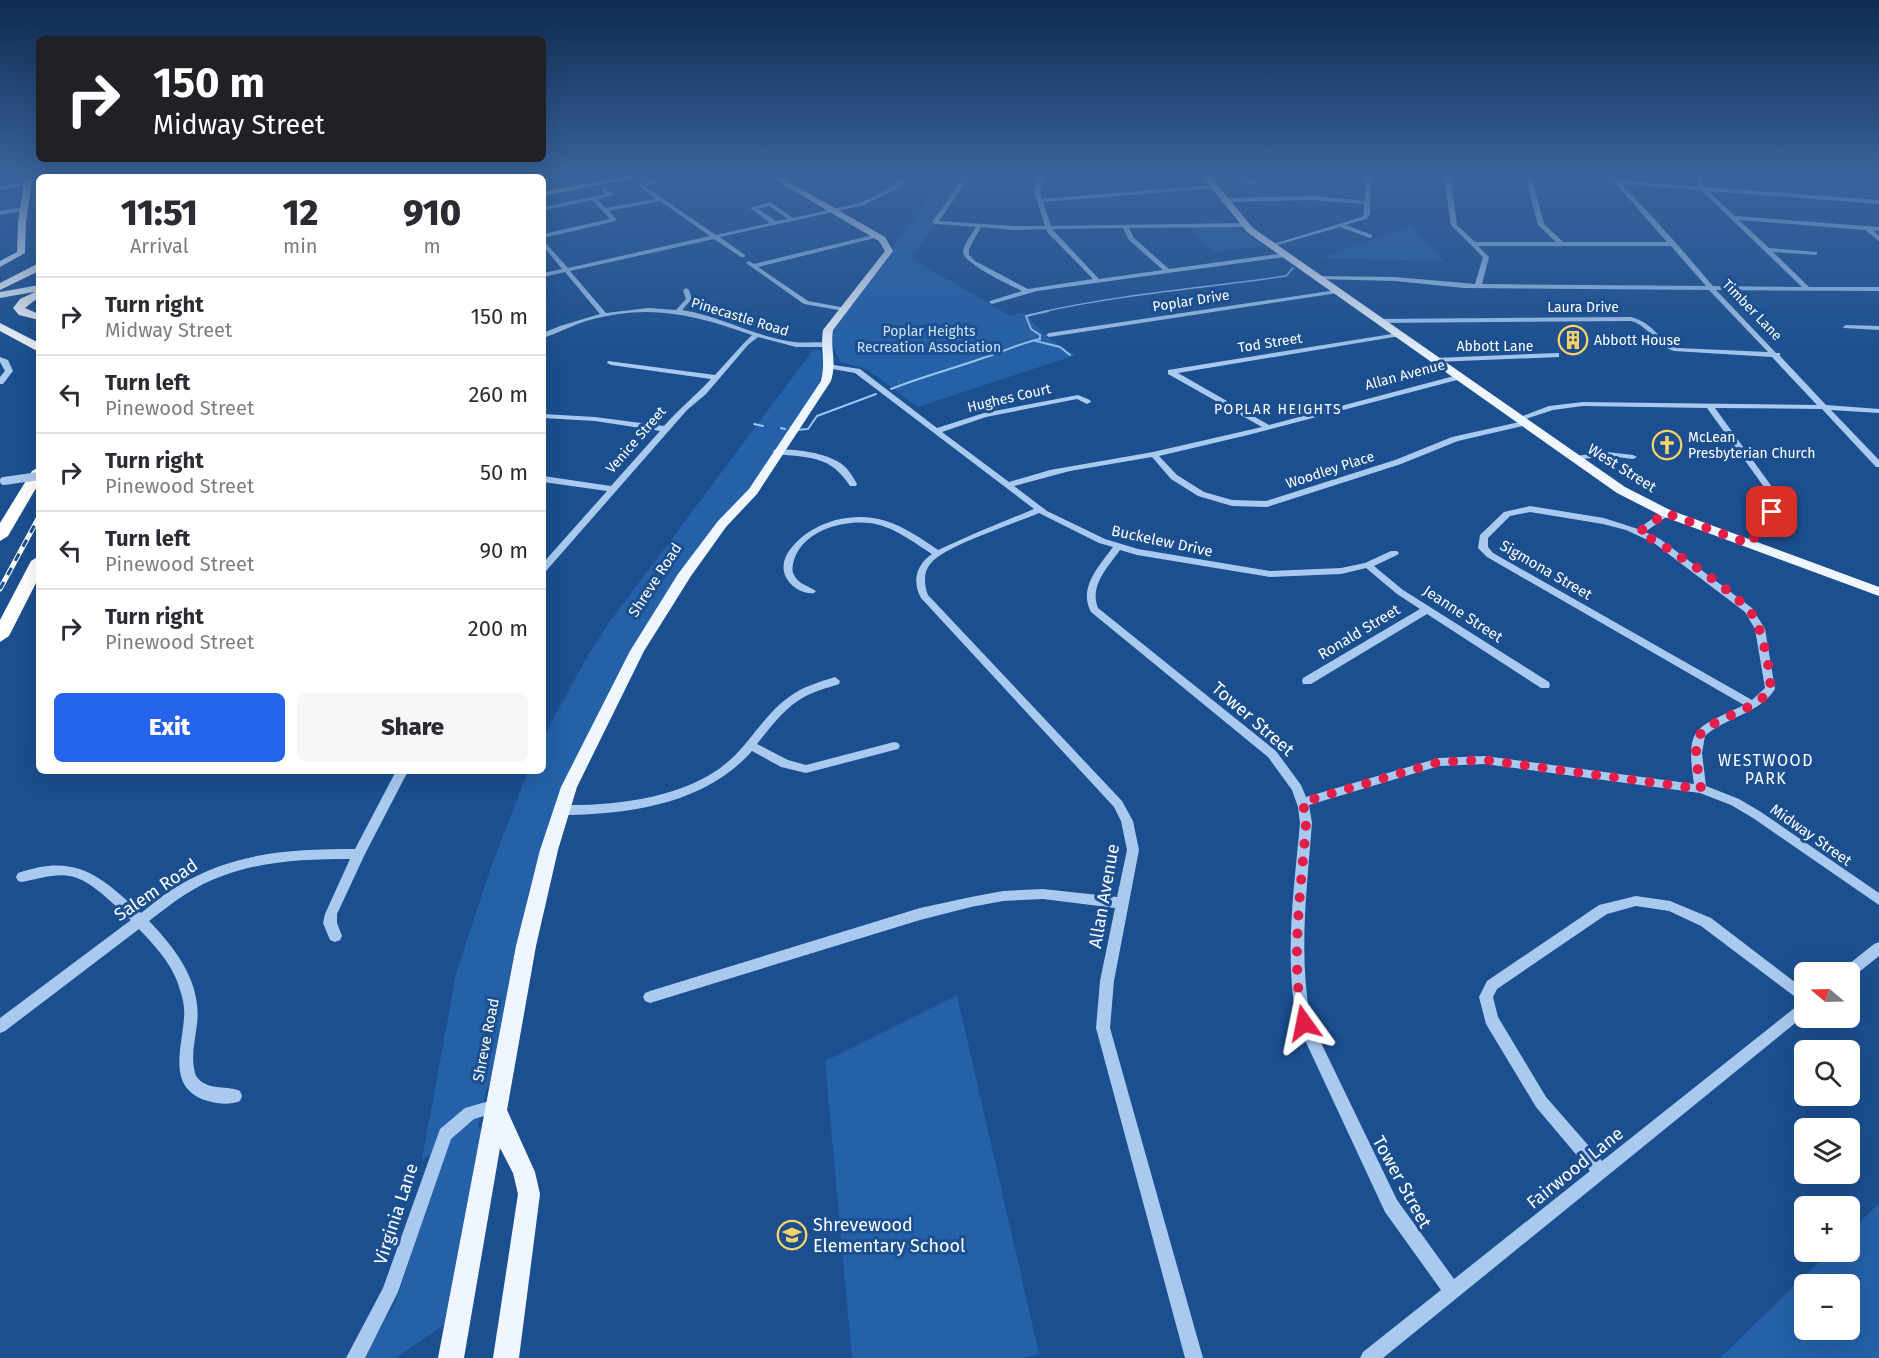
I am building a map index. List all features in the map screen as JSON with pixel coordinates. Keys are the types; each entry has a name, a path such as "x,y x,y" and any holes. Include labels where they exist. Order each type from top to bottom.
{"highway":[{"path":"0,287 36,268"},
{"path":"36,295 19,308 23,313 36,316"},
{"path":"0,325 36,329"},
{"path":"0,325 36,346"},
{"path":"0,536 36,476"},
{"path":"0,636 36,567"}],"main road":[{"path":"0,264 21,253 22,238"},
{"path":"831,366 827,345 828,330 889,251 886,243 880,238"},
{"name":"West Street","path":"1262,238 1628,494 1666,513 1879,592"},
{"path":"0,293 36,287"},
{"name":"Shreve Road","path":"451,1358 464,1293 484,1164 526,946 561,810 590,741 636,651 705,545 753,491 822,387 831,366"},
{"name":"Shreve Road","path":"496,1106 502,1131 527,1179 529,1194 506,1358"},
{"path":"484,1164 500,1154 510,1154 518,1160"}],"street":[{"path":"546,274 708,238"},
{"path":"716,238 806,303 844,309"},
{"path":"832,238 844,244"},
{"path":"748,261 867,238"},
{"path":"972,238 966,249 966,255 973,262 1026,291"},
{"path":"1058,238 1097,280"},
{"path":"1131,238 1168,271"},
{"path":"1272,246 1299,238"},
{"path":"1468,238 1486,259 1478,286"},
{"path":"1555,238 1561,244"},
{"name":"Timber Lane","path":"1669,238 1711,287 1879,465"},
{"path":"1755,238 1807,288"},
{"path":"1474,244 1674,244"},
{"path":"546,245 605,316"},
{"path":"1767,250 1815,253"},
{"path":"992,302 1026,291 1285,255"},
{"path":"1318,278 1395,279 1478,286 1879,289"},
{"path":"677,312 689,299 686,290"},
{"name":"Poplar Drive","path":"1049,335 1336,292"},
{"name":"Pinecastle Road","path":"546,335 570,324 645,310 677,312 713,319 756,336 792,345 827,345"},
{"name":"Laura Drive","path":"1378,321 1631,319 1648,325 1676,354 1777,355"},
{"path":"1846,327 1879,328"},
{"name":"Tod Street","path":"1267,427 1171,372 1398,335"},
{"name":"Venice Street","path":"547,561 666,429 756,336"},
{"name":"Abbott Lane","path":"1435,360 1464,357 1556,355"},
{"path":"0,359 5,362 9,371 0,382"},
{"path":"611,363 716,377"},
{"name":"Buckelew Drive","path":"831,366 857,370 1040,510 1083,534 1118,546 1212,566 1270,574 1317,574 1368,566 1394,553"},
{"name":"Allan Avenue","path":"1009,485 1074,466 1154,455 1458,376"},
{"name":"Hughes Court","path":"937,431 1008,409 1078,397 1087,402"},
{"name":"Woodley Place","path":"1154,455 1174,477 1201,494 1232,503 1267,504 1398,462 1455,439 1570,405 1826,407 1879,411"},
{"path":"1710,407 1776,498 1772,512 1750,544"},
{"path":"546,416 595,418 666,429"},
{"path":"777,452 837,462 846,470 853,484"},
{"path":"1575,458 1607,454 1633,457"},
{"path":"2,481 36,476"},
{"path":"546,479 613,489"},
{"name":"Sigmona Street","path":"1639,532 1604,521 1522,509 1507,514 1483,537 1481,543 1485,552 1498,561 1753,705"},
{"name":"Allan Avenue","path":"1040,510 938,554 928,562 920,577 924,596 1088,772 1124,815 1133,843 1124,903 1107,981 1103,1028 1116,1083 1194,1358"},
{"path":"1666,513 1639,532 1666,547 1722,588 1742,603 1755,618 1771,685 1767,696 1709,727 1698,737 1696,746 1701,789"},
{"path":"811,591 800,587 790,578 788,573 790,556 804,538 832,524 860,520 887,525 938,554"},
{"name":"Tower Street","path":"1118,546 1092,585 1089,600 1094,610 1272,754 1290,777 1303,802 1306,823 1297,972 1298,1001 1304,1023 1380,1187 1410,1236 1452,1291"},
{"name":"Jeanne Street","path":"1368,566 1427,609 1545,685"},
{"name":"Ronald Street","path":"1307,681 1427,609"},
{"path":"561,810 615,810 654,802 720,774 751,746 787,703 807,691 835,681"},
{"path":"751,746 784,764 806,769 894,746"},
{"name":"Midway Street","path":"1303,802 1439,762 1457,759 1509,762 1701,789 1750,811 1879,900"},
{"path":"335,936 332,930 331,914 400,774"},
{"name":"Salem Road","path":"0,1026 181,890 238,863 280,854 359,854"},
{"path":"22,877 60,871 80,873 136,916 171,956 188,989 191,1033 186,1069 190,1080 207,1094 235,1096"},
{"path":"650,997 920,914 971,902 1003,896 1043,894 1124,903"},
{"path":"1601,1172 1542,1102 1491,1019 1486,997 1492,985 1604,909 1624,902 1636,901 1670,906 1706,921 1794,989"},
{"path":"1860,963 1879,948"},
{"name":"Fairwood Lane","path":"1369,1358 1794,1016"},
{"name":"Virginia Lane","path":"355,1358 390,1292 445,1134 470,1113 496,1106"}],"green space":[{"name":"Poplar Heights Recreation Association","path":"900,238 925,238 911,258 1010,316 1024,313 1049,339 1076,355 918,407 867,369 841,362 832,341 835,327"},
{"path":"1199,238 1253,238 1264,246 1213,252"},
{"path":"1376,238 1423,238 1444,261 1320,258"},
{"path":"813,350 819,350 823,356 823,375 819,384 774,451 757,481 626,661 587,736 544,842 529,891 493,1079 486,1090 478,1126 482,1131 448,1322 396,1358 364,1358 396,1301 447,1147 422,1159 456,974 491,867 527,774 546,774 546,732 584,662 608,624"},
{"path":"957,995 1039,1354 1022,1358 852,1358 825,1061"},
{"path":"1879,1203 1879,1358 1720,1358 1794,1286 1794,1340 1860,1340 1860,1274 1806,1274 1819,1262 1860,1262 1860,1222"}],"waterway":[{"path":"1042,312 1133,296 1286,276 1293,268"},
{"path":"891,389 1040,339 1040,335 1031,329 1026,316 1048,311"},
{"path":"1036,341 1060,347 1070,355"},
{"path":"797,430 808,429 817,416 876,394"},
{"path":"754,424 763,426"},
{"path":"781,428 785,429"}],"railway":[{"path":"0,589 36,523"}],"place":[{"name":"Abbott House","path":"1573,340"},
{"name":"McLean Presbyterian Church","path":"1667,445"},
{"name":"Shrevewood Elementary School","path":"792,1235"}],"district":[{"name":"POPLAR HEIGHTS","path":"1278,409"},
{"name":"WESTWOOD PARK","path":"1766,769"}],"route":[{"path":"1304,1023 1298,1001 1297,972 1306,823 1303,802 1439,762 1457,759 1509,762 1686,785 1701,789 1696,746 1698,737 1709,727 1761,701 1770,689 1760,629 1755,618 1742,603 1666,547 1639,532 1666,513 1750,544 1772,512"}]}
